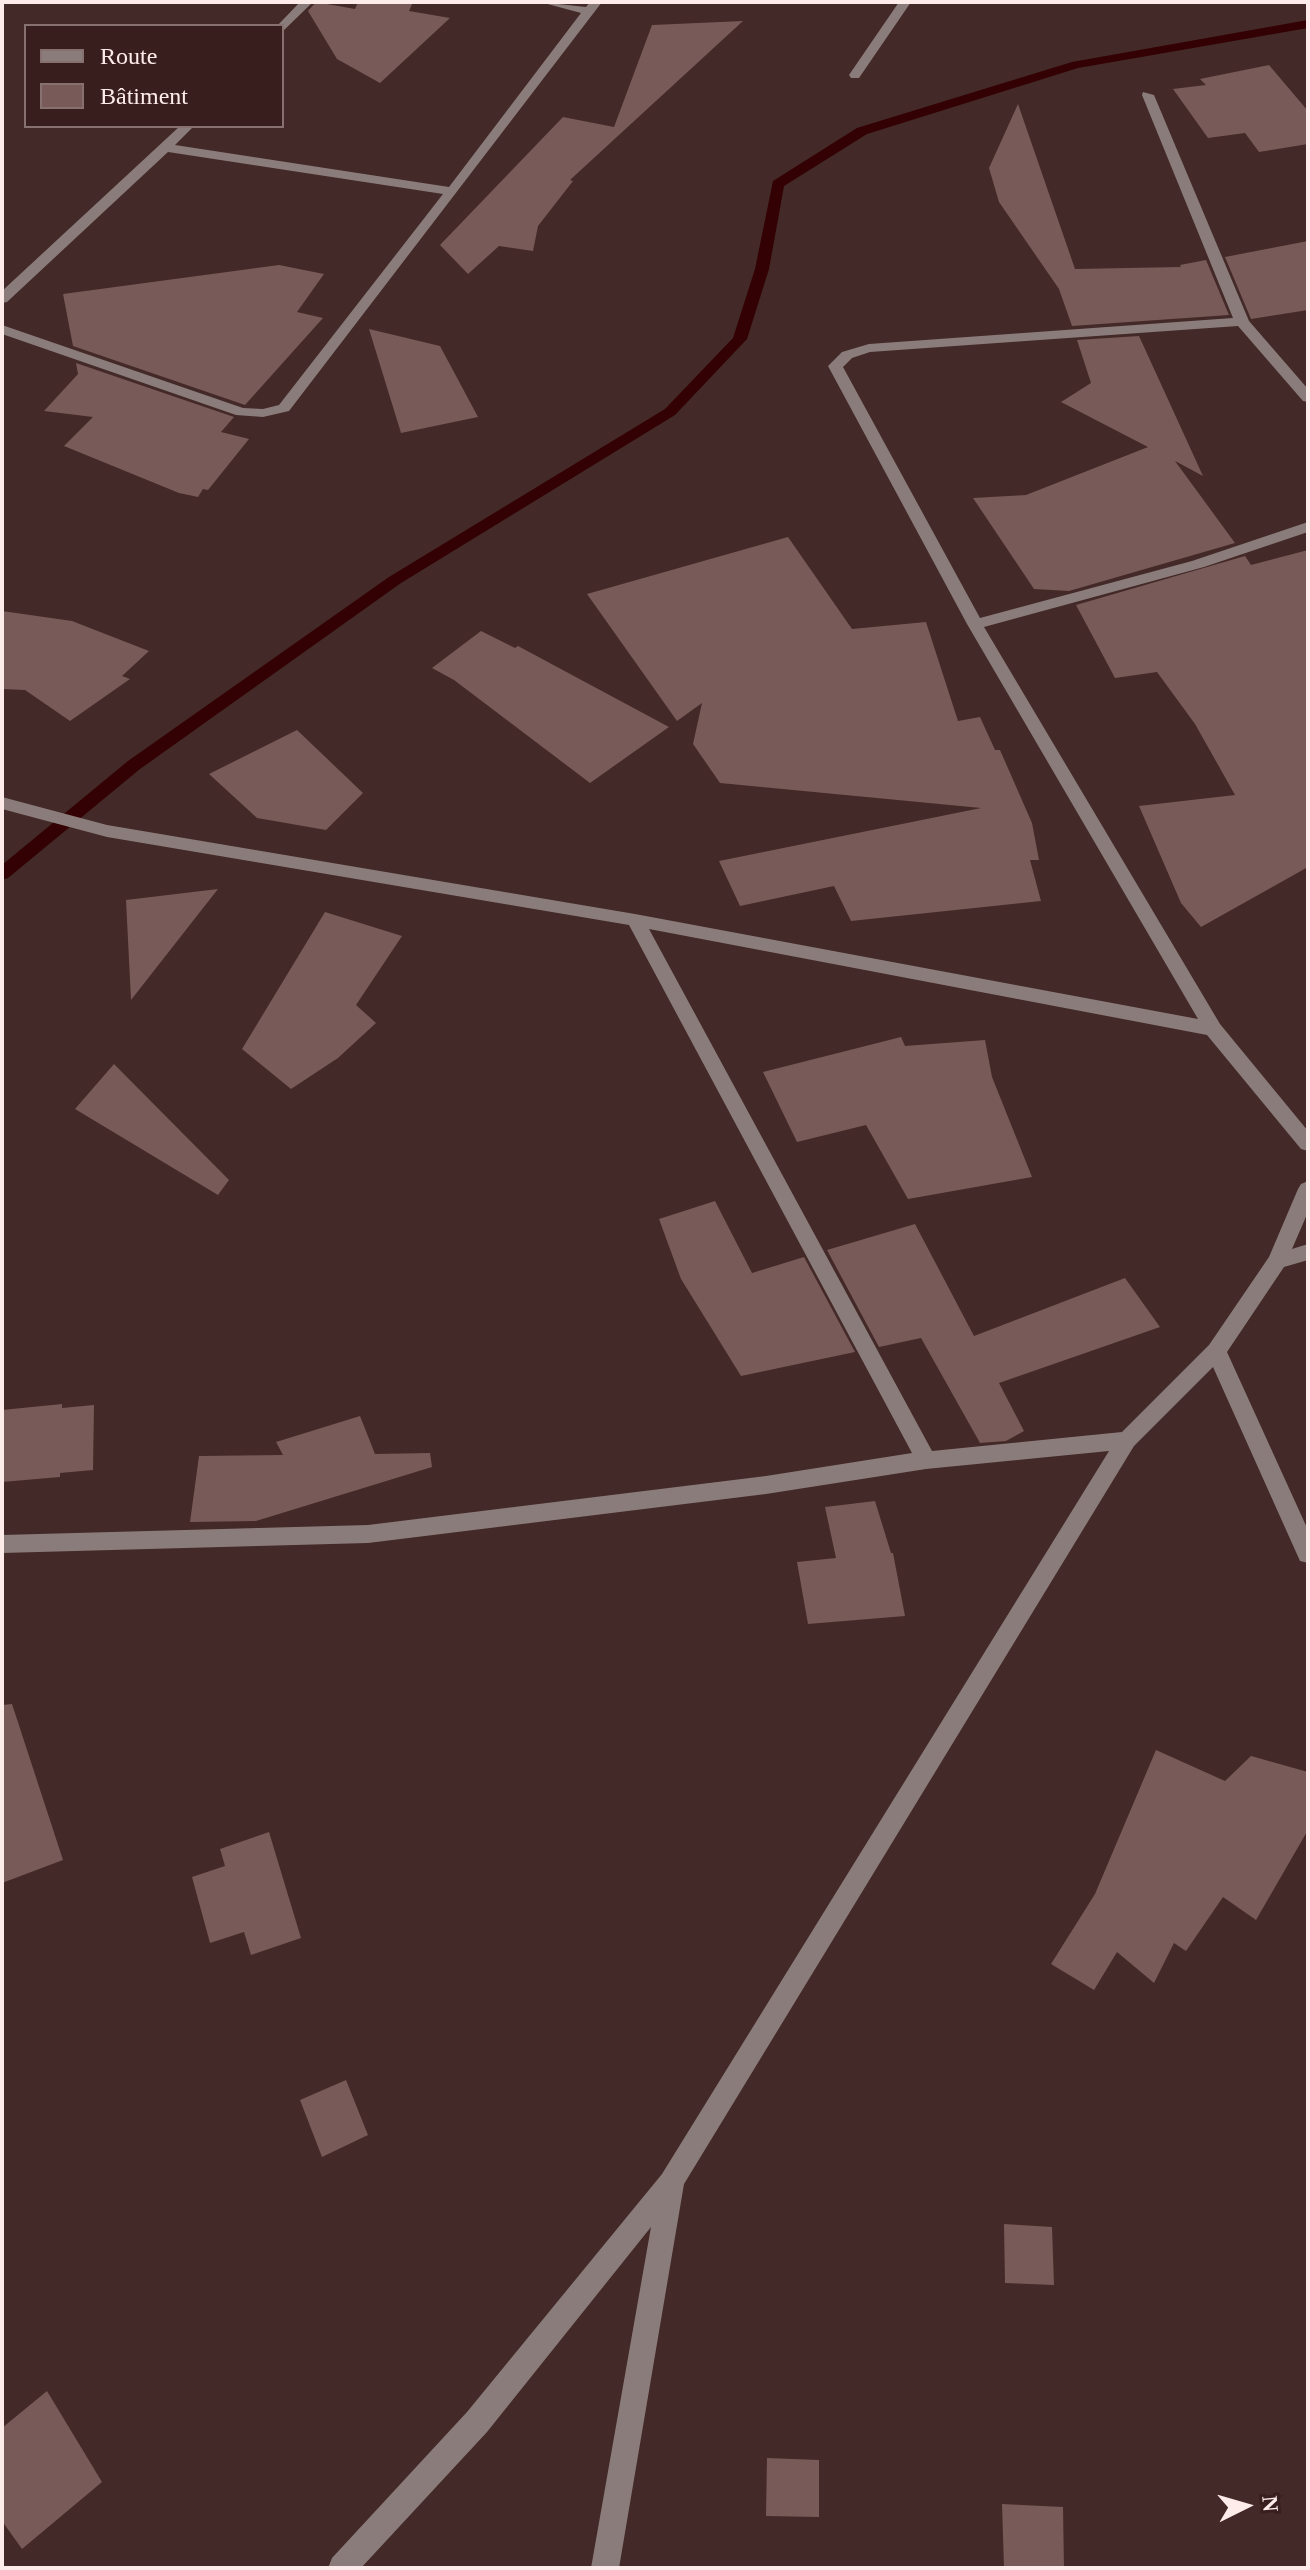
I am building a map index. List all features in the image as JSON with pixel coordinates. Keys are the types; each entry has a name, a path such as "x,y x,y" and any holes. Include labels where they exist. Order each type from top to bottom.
{"street":[{"path":"284,26 307,2"},
{"path":"546,2 593,6"},
{"path":"855,75 905,2"},
{"path":"2,329 241,412 263,413 284,408 593,6"},
{"path":"1148,95 1242,322 1308,398"},
{"path":"2,299 186,128"},
{"path":"167,148 451,191"},
{"path":"1242,322 869,348 847,355 835,366 975,624 1213,1029 1308,1144"},
{"path":"975,624 1198,564 1308,527"},
{"path":"2,803 107,831 635,920 1213,1029"},
{"path":"635,920 926,1460"},
{"path":"342,2568 477,2422 672,2180 1127,1440 1216,1351 1277,1261 1308,1189"},
{"path":"1277,1261 1308,1252"},
{"path":"1216,1351 1308,1554"},
{"path":"2,1544 368,1534 766,1485 926,1460 1127,1440"},
{"path":"605,2568 672,2180"}],"building":[{"path":"316,2 355,9 358,2 413,2 409,11 450,18 380,83 337,59 308,11"},
{"path":"743,21 570,180 573,181 538,226 533,251 499,246 468,274 440,245 563,117 614,127 652,25"},
{"path":"1269,65 1308,111 1308,144 1259,152 1245,133 1208,138 1173,89 1206,85 1200,79"},
{"path":"1018,104 1075,269 1181,267 1206,260 1229,315 1072,326 1059,289 999,202 989,168"},
{"path":"1308,241 1308,310 1251,319 1225,257"},
{"path":"279,265 324,274 297,312 323,318 245,405 73,346 63,294"},
{"path":"369,329 440,346 478,417 401,433"},
{"path":"1139,336 1203,476 1175,461 1235,543 1069,591 1034,589 973,498 1026,495 1148,447 1061,402 1091,383 1077,340"},
{"path":"76,363 234,417 221,432 249,439 208,490 203,489 198,497 179,493 64,446 93,417 44,411 78,374"},
{"path":"788,537 852,629 926,622 958,721 980,717 995,750 1000,750 1032,823 1039,860 1030,860 1041,901 851,921 834,886 740,906 719,861 981,808 720,783 693,744 702,703 677,721 587,594"},
{"path":"1308,550 1308,867 1201,927 1181,903 1139,806 1235,795 1195,724 1157,672 1115,678 1076,605 1245,556 1251,565"},
{"path":"2,611 72,621 149,651 122,676 130,679 70,721 25,690 2,689"},
{"path":"481,631 515,648 518,646 669,727 590,783 454,680 432,668"},
{"path":"297,730 363,793 326,830 257,818 209,774"},
{"path":"218,889 131,1000 126,900"},
{"path":"325,912 402,936 356,1005 376,1023 338,1058 291,1089 242,1049"},
{"path":"901,1037 905,1046 985,1040 992,1077 1032,1177 908,1199 866,1125 797,1142 763,1072"},
{"path":"114,1064 229,1180 218,1195 75,1109"},
{"path":"715,1201 752,1273 804,1257 855,1352 741,1376 681,1279 659,1219"},
{"path":"915,1224 974,1336 1125,1278 1160,1327 999,1383 1024,1431 1006,1441 980,1443 921,1338 879,1347 827,1250"},
{"path":"62,1404 62,1408 94,1405 93,1470 60,1473 60,1477 2,1482 2,1410"},
{"path":"360,1416 375,1454 430,1453 432,1467 256,1521 190,1522 199,1456 283,1455 276,1442"},
{"path":"875,1501 893,1553 905,1616 808,1624 797,1562 836,1558 825,1507"},
{"path":"12,1704 63,1860 2,1883 2,1705"},
{"path":"1156,1750 1225,1781 1251,1756 1308,1772 1308,1830 1256,1920 1223,1897 1186,1951 1174,1943 1154,1983 1117,1952 1094,1990 1051,1964 1095,1894"},
{"path":"269,1832 301,1938 251,1955 244,1932 210,1943 192,1877 225,1866 220,1849"},
{"path":"346,2080 368,2135 322,2157 300,2100"},
{"path":"1004,2224 1052,2227 1054,2285 1005,2283"},
{"path":"47,2391 102,2482 22,2549 2,2521 2,2428"},
{"path":"767,2458 819,2460 819,2517 766,2516"},
{"path":"1002,2504 1063,2507 1064,2568 1004,2568"}],"waterway":[{"path":"2,874 134,765 395,580 670,412 740,339 762,269 778,184 862,131 1076,65 1308,24"}]}
